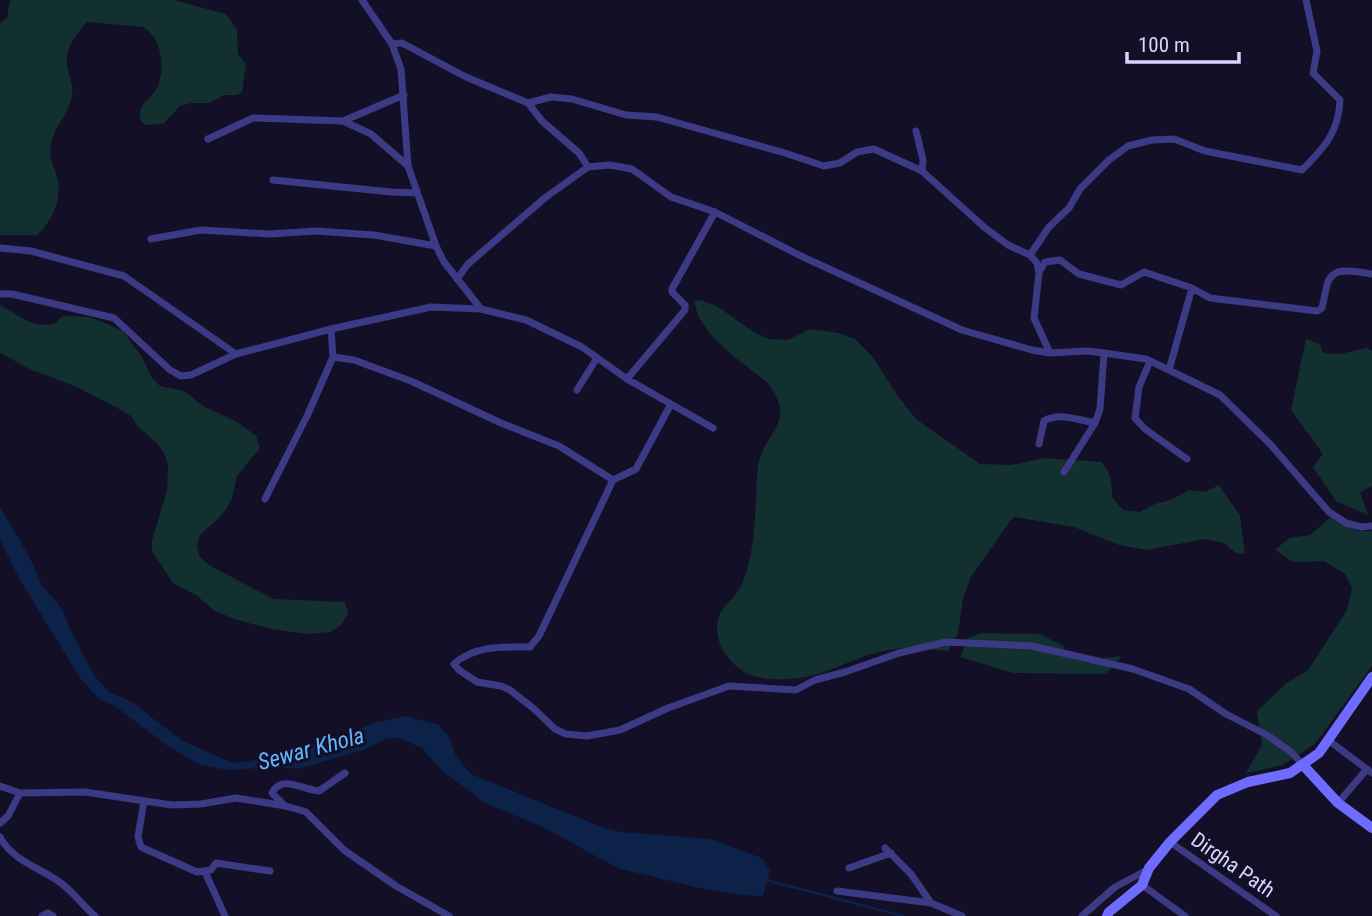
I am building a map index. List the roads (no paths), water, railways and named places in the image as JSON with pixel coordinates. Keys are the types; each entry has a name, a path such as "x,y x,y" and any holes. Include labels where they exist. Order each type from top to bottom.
{"street":[{"path":"362,0 392,44 401,69 408,166 436,246 481,309"},
{"path":"1030,256 1049,227 1069,208 1080,189 1109,160 1128,146 1152,140 1174,139 1205,151 1302,170 1324,148 1335,132 1340,100 1313,73 1317,51 1306,0"},
{"path":"392,44 402,43 466,77 528,103 542,121 579,153 588,167"},
{"path":"342,121 404,95"},
{"path":"528,103 551,97 572,99 626,115 657,117 824,166 840,163 857,152 874,149 922,171 984,227 1037,262 1039,273 1034,318 1050,353"},
{"path":"208,139 253,118 342,121 371,134 408,166"},
{"path":"916,131 923,160 922,171"},
{"path":"457,279 468,264 546,197 588,167 632,169 671,197 715,212 801,256 962,330 1032,350 1050,353 1104,353 1150,361 1169,370 1220,395 1270,444 1329,512 1346,523 1361,527 1372,526"},
{"path":"273,180 391,192 417,192"},
{"path":"627,379 685,310 685,305 672,289 715,212"},
{"path":"150,239 201,230 270,234 316,231 374,235 436,246"},
{"path":"0,247 31,251 124,276 236,354"},
{"path":"1039,273 1045,262 1060,260 1079,274 1121,285 1144,272 1192,288 1210,298 1317,311 1322,308 1327,281 1334,274 1340,270 1372,274"},
{"path":"1169,370 1192,288"},
{"path":"0,294 12,294 114,318 170,370 181,376 191,375 236,354 331,329 431,307 481,309 526,320 582,347 627,379 713,428"},
{"path":"265,499 333,357 331,329"},
{"path":"1064,472 1095,423 1100,409 1104,353"},
{"path":"333,357 354,360 411,381 501,424 559,446 613,480"},
{"path":"577,390 597,358"},
{"path":"1150,361 1139,387 1135,418 1145,429 1187,459"},
{"path":"671,404 636,469 613,480 539,636 530,647 487,647 454,664 459,670 477,682 510,690 555,729 566,734 587,736 620,730 668,708 729,686 796,690 815,680 899,653 946,642 1031,646 1133,669 1189,689 1291,752 1338,803 1372,828"},
{"path":"1040,444 1044,421 1047,418 1069,418 1095,423"},
{"path":"1108,914 1142,886 1149,868 1170,842 1217,795 1248,782 1290,773 1319,753 1372,678"},
{"path":"1328,740 1369,771 1338,803"},
{"path":"286,806 272,794 274,788 286,783 319,791 345,773"},
{"path":"0,786 20,793 85,792 172,805 201,804 236,798 286,806 306,813 344,850 396,886 449,916"},
{"path":"0,823 8,816 20,793"},
{"path":"144,801 138,837 141,846 197,872 211,870 216,863 270,872"},
{"path":"0,837 11,851 58,881 95,916"},
{"name":"Dirgha Path","path":"1170,842 1276,916"},
{"path":"849,867 888,850 911,874 931,903"},
{"path":"1082,916 1115,887 1149,868"},
{"path":"205,872 225,916"},
{"path":"1142,886 1185,916"},
{"path":"837,891 931,903 962,916"},
{"path":"42,916 48,913 52,916"}],"water":[{"path":"0,507 30,558 42,585 63,610 93,674 109,692 130,701 183,741 233,763 328,743 373,723 405,716 439,725 449,737 456,756 471,774 599,826 621,832 710,839 762,858 770,871 763,896 699,888 617,868 543,827 484,803 438,767 422,748 399,738 388,738 363,750 298,769 278,767 227,770 201,765 169,747 115,706 99,699 80,678 20,580 0,540"}],"waterway":[{"name":"Sewar Khola","path":"766,880 903,916"}]}
